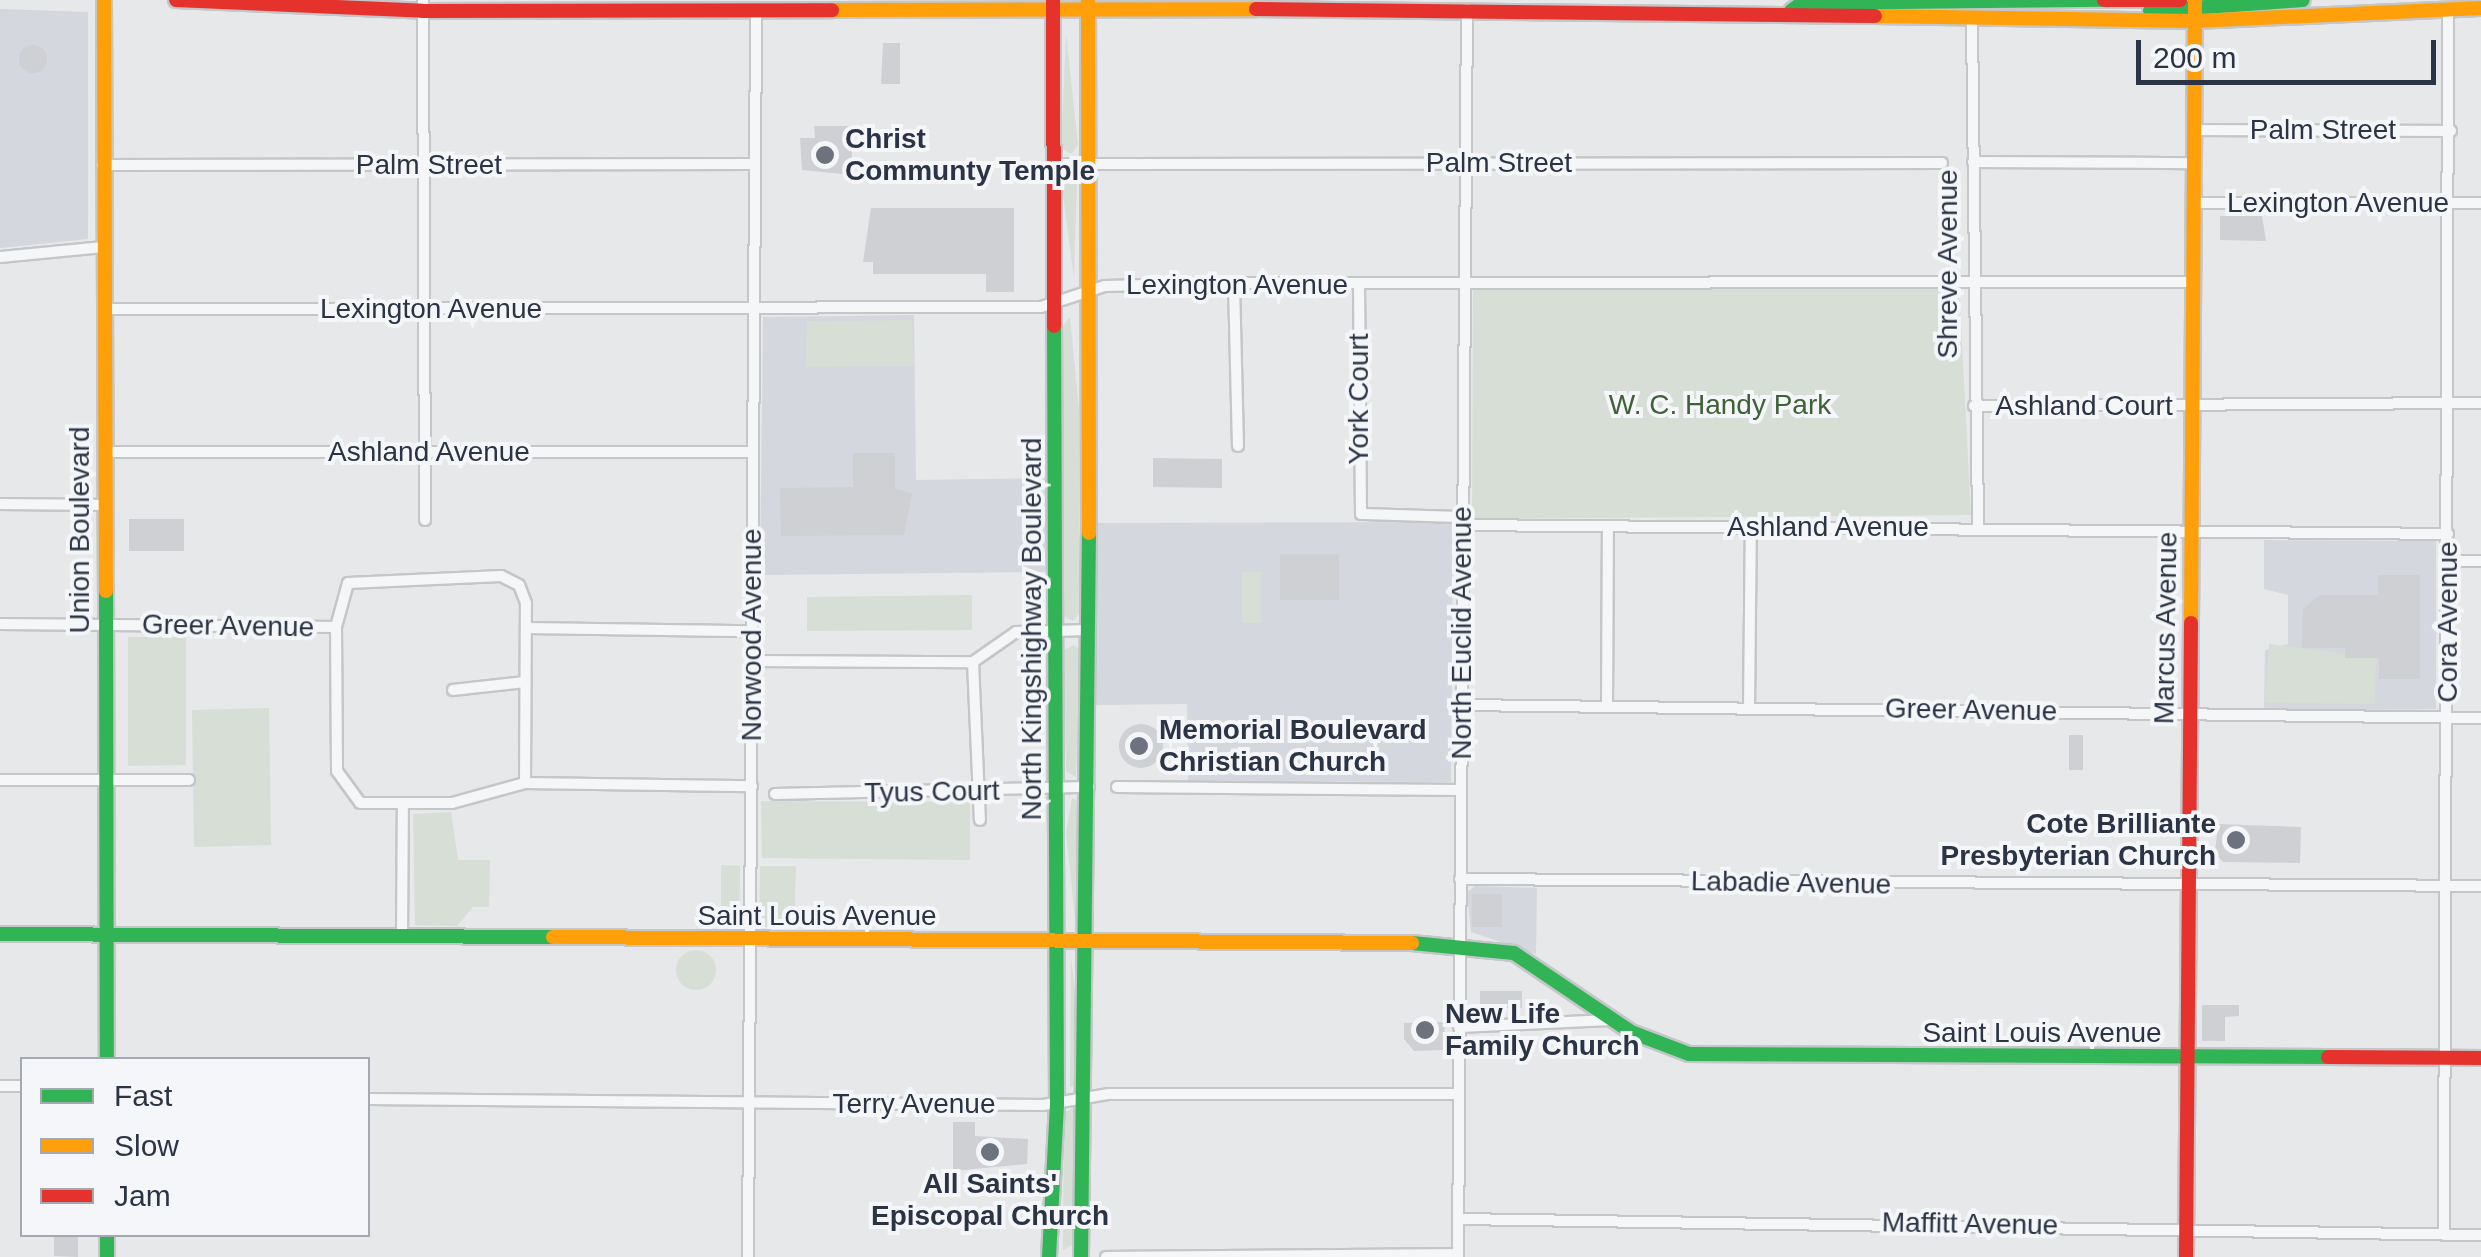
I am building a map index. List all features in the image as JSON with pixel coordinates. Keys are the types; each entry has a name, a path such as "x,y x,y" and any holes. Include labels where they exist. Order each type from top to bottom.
{"main road":[{"name":"Union Boulevard","path":"104,0 107,1057"},
{"path":"176,0 756,12 1053,6 1467,9 1555,5 1791,11 1872,20 1973,8 2180,0"},
{"path":"1791,11 1802,3 1973,8 2072,20 2303,0"},
{"name":"North Kingshighway Boulevard","path":"1048,1257 1057,1103 1053,6"},
{"name":"North Kingshighway Boulevard","path":"1082,1257 1090,944 1087,6"},
{"path":"2195,11 2481,8"},
{"name":"Marcus Avenue","path":"2186,1257 2195,11"},
{"name":"Saint Louis Avenue","path":"0,934 1090,944 1460,942 1514,953 1610,1020 1659,1046 1713,1057 2481,1058"}],"street":[{"path":"424,6 425,520"},
{"name":"Shreve Avenue","path":"1973,8 1970,282 1978,527"},
{"name":"North Euclid Avenue","path":"1458,1256 1467,9"},
{"name":"Cora Avenue","path":"2444,1234 2451,131 2448,9"},
{"name":"Norwood Avenue","path":"748,1257 756,12"},
{"name":"Palm Street","path":"2196,130 2451,131"},
{"path":"1972,162 2194,163"},
{"name":"Palm Street","path":"1055,164 1942,163"},
{"name":"Palm Street","path":"102,165 756,164"},
{"name":"Lexington Avenue","path":"2195,203 2481,203"},
{"path":"0,256 104,247"},
{"name":"Lexington Avenue","path":"104,308 754,308 1057,302 1088,291 1234,284 2194,282"},
{"path":"1234,284 1238,446"},
{"name":"York Court","path":"1359,284 1361,514"},
{"path":"2194,405 2481,403"},
{"name":"Ashland Court","path":"1974,406 2194,405"},
{"name":"Ashland Avenue","path":"104,452 753,452"},
{"path":"0,504 105,505"},
{"name":"Ashland Avenue","path":"1361,514 1608,526 2448,534"},
{"path":"1607,706 1608,526"},
{"path":"1750,706 1751,527"},
{"path":"2448,561 2481,561"},
{"path":"526,783 527,628 518,585 501,576 348,583 336,627 336,771 348,796 452,804 526,783 752,786"},
{"name":"Greer Avenue","path":"0,624 336,627"},
{"path":"527,628 752,630"},
{"path":"753,662 973,662 1016,632 1088,630"},
{"path":"973,662 980,820"},
{"path":"452,690 525,682"},
{"name":"Greer Avenue","path":"1461,705 2481,718"},
{"path":"0,780 188,780"},
{"name":"Tyus Court","path":"775,794 1089,787"},
{"path":"1118,787 1461,790"},
{"path":"402,937 403,803"},
{"name":"Labadie Avenue","path":"1460,879 2481,886"},
{"path":"1460,1027 1531,1027 1610,1020"},
{"name":"Terry Avenue","path":"370,1099 1057,1103 1088,1097 1459,1094"},
{"name":"Maffitt Avenue","path":"1458,1219 2481,1236"},
{"path":"1106,1257 1458,1256"}],"shaded area":[{"path":"0,9 88,12 88,239 0,248"},
{"path":"914,315 916,480 1047,478 1048,572 760,575 763,317"},
{"path":"1453,522 1451,782 1188,781 1187,704 1096,705 1095,523"},
{"path":"2264,540 2436,541 2436,709 2264,711 2265,650 2288,644 2288,595 2264,589"},
{"path":"1475,886 1537,888 1536,954 1471,932 1467,892"}],"green space":[{"path":"1066,34 1078,145 1071,154 1061,148"},
{"path":"1070,173 1077,177 1074,278 1061,180"},
{"name":"W. C. Handy Park","path":"1959,288 1971,515 1472,519 1473,290"},
{"path":"1070,317 1079,410 1080,612 1073,621 1063,616 1062,327"},
{"path":"912,320 914,366 806,367 807,321"},
{"path":"1242,572 1261,572 1261,623 1242,623"},
{"path":"972,595 972,630 807,631 807,597"},
{"path":"128,637 186,637 186,765 128,766"},
{"path":"2269,644 2376,658 2375,704 2265,703"},
{"path":"1074,645 1080,650 1076,777 1066,771 1064,650"},
{"path":"269,708 271,845 194,847 192,710"},
{"path":"1072,798 1081,803 1076,928 1066,833"},
{"path":"761,801 970,802 970,860 762,858"},
{"path":"451,812 458,860 490,860 489,907 473,907 457,926 415,925 413,814"},
{"path":"721,865 740,866 739,924 721,924"},
{"path":"760,866 796,866 794,927 759,927"},
{"path":"696,950 710,956 716,970 710,984 696,990 682,984 676,970 682,956"},
{"path":"1071,956 1080,1037 1079,1084 1070,1087"},
{"path":"1073,1108 1080,1114 1074,1244 1063,1250 1064,1113"}],"building":[{"path":"883,43 900,43 900,84 881,84"},
{"path":"33,45 43,49 47,59 43,69 33,73 23,69 19,59 23,49"},
{"name":"Christ Communty Temple","path":"814,126 852,126 852,175 802,170 800,138 815,138"},
{"path":"871,208 1014,208 1014,292 986,292 986,274 873,274 873,262 863,262"},
{"path":"2220,216 2262,216 2266,241 2220,240"},
{"path":"853,453 895,453 895,488 912,494 904,535 781,536 780,488 853,487"},
{"path":"1153,458 1222,459 1222,488 1153,487"},
{"path":"129,519 184,519 184,551 129,551"},
{"path":"1280,554 1339,554 1339,600 1280,600"},
{"path":"2378,575 2420,575 2420,679 2379,679 2379,658 2345,658 2345,648 2302,648 2303,609 2320,595 2378,595"},
{"name":"Memorial Boulevard Christian Church","path":"1141,724 1156,731 1163,746 1156,761 1141,768 1126,761 1119,746 1126,731"},
{"path":"2069,735 2083,735 2083,770 2069,770"},
{"name":"Cote Brilliante Presbyterian Church","path":"2218,824 2301,827 2300,863 2223,862 2215,853"},
{"path":"1472,894 1502,894 1502,927 1472,927"},
{"path":"1480,991 1522,991 1522,1008 1480,1008"},
{"path":"2202,1005 2239,1005 2239,1016 2225,1017 2225,1041 2202,1041"},
{"name":"New Life Family Church","path":"1445,1022 1443,1050 1414,1051 1404,1039 1404,1023"},
{"name":"All Saints' Episcopal Church","path":"953,1122 975,1122 975,1136 1028,1139 1027,1164 953,1171"},
{"path":"54,1237 78,1237 78,1257 54,1256"}],"traffic: fast":[{"path":"1791,11 1802,3 2103,0"},
{"path":"2150,11 2303,0"},
{"path":"1049,1257 1057,1103 1054,326"},
{"path":"1081,1257 1089,533"},
{"path":"106,591 107,1057"},
{"path":"0,934 553,937"},
{"path":"1412,943 1514,953 1631,1032 1689,1054 2328,1057"},
{"path":"107,1237 107,1257"}],"traffic: slow":[{"path":"104,0 106,591"},
{"path":"1088,0 1089,533"},
{"path":"2191,623 2195,0"},
{"path":"1875,16 2195,21 2481,8"},
{"path":"832,10 1256,9"},
{"path":"553,937 1412,943"}],"traffic: jam":[{"path":"176,0 423,11 832,10"},
{"path":"1053,0 1054,326"},
{"path":"2104,0 2180,0"},
{"path":"1256,9 1875,16"},
{"path":"2186,1257 2191,623"},
{"path":"2328,1057 2481,1058"}],"place":[{"name":"Christ Communty Temple","path":"825,155"},
{"name":"Memorial Boulevard Christian Church","path":"1139,746"},
{"name":"Cote Brilliante Presbyterian Church","path":"2236,840"},
{"name":"New Life Family Church","path":"1425,1030"},
{"name":"All Saints' Episcopal Church","path":"990,1152"}]}
